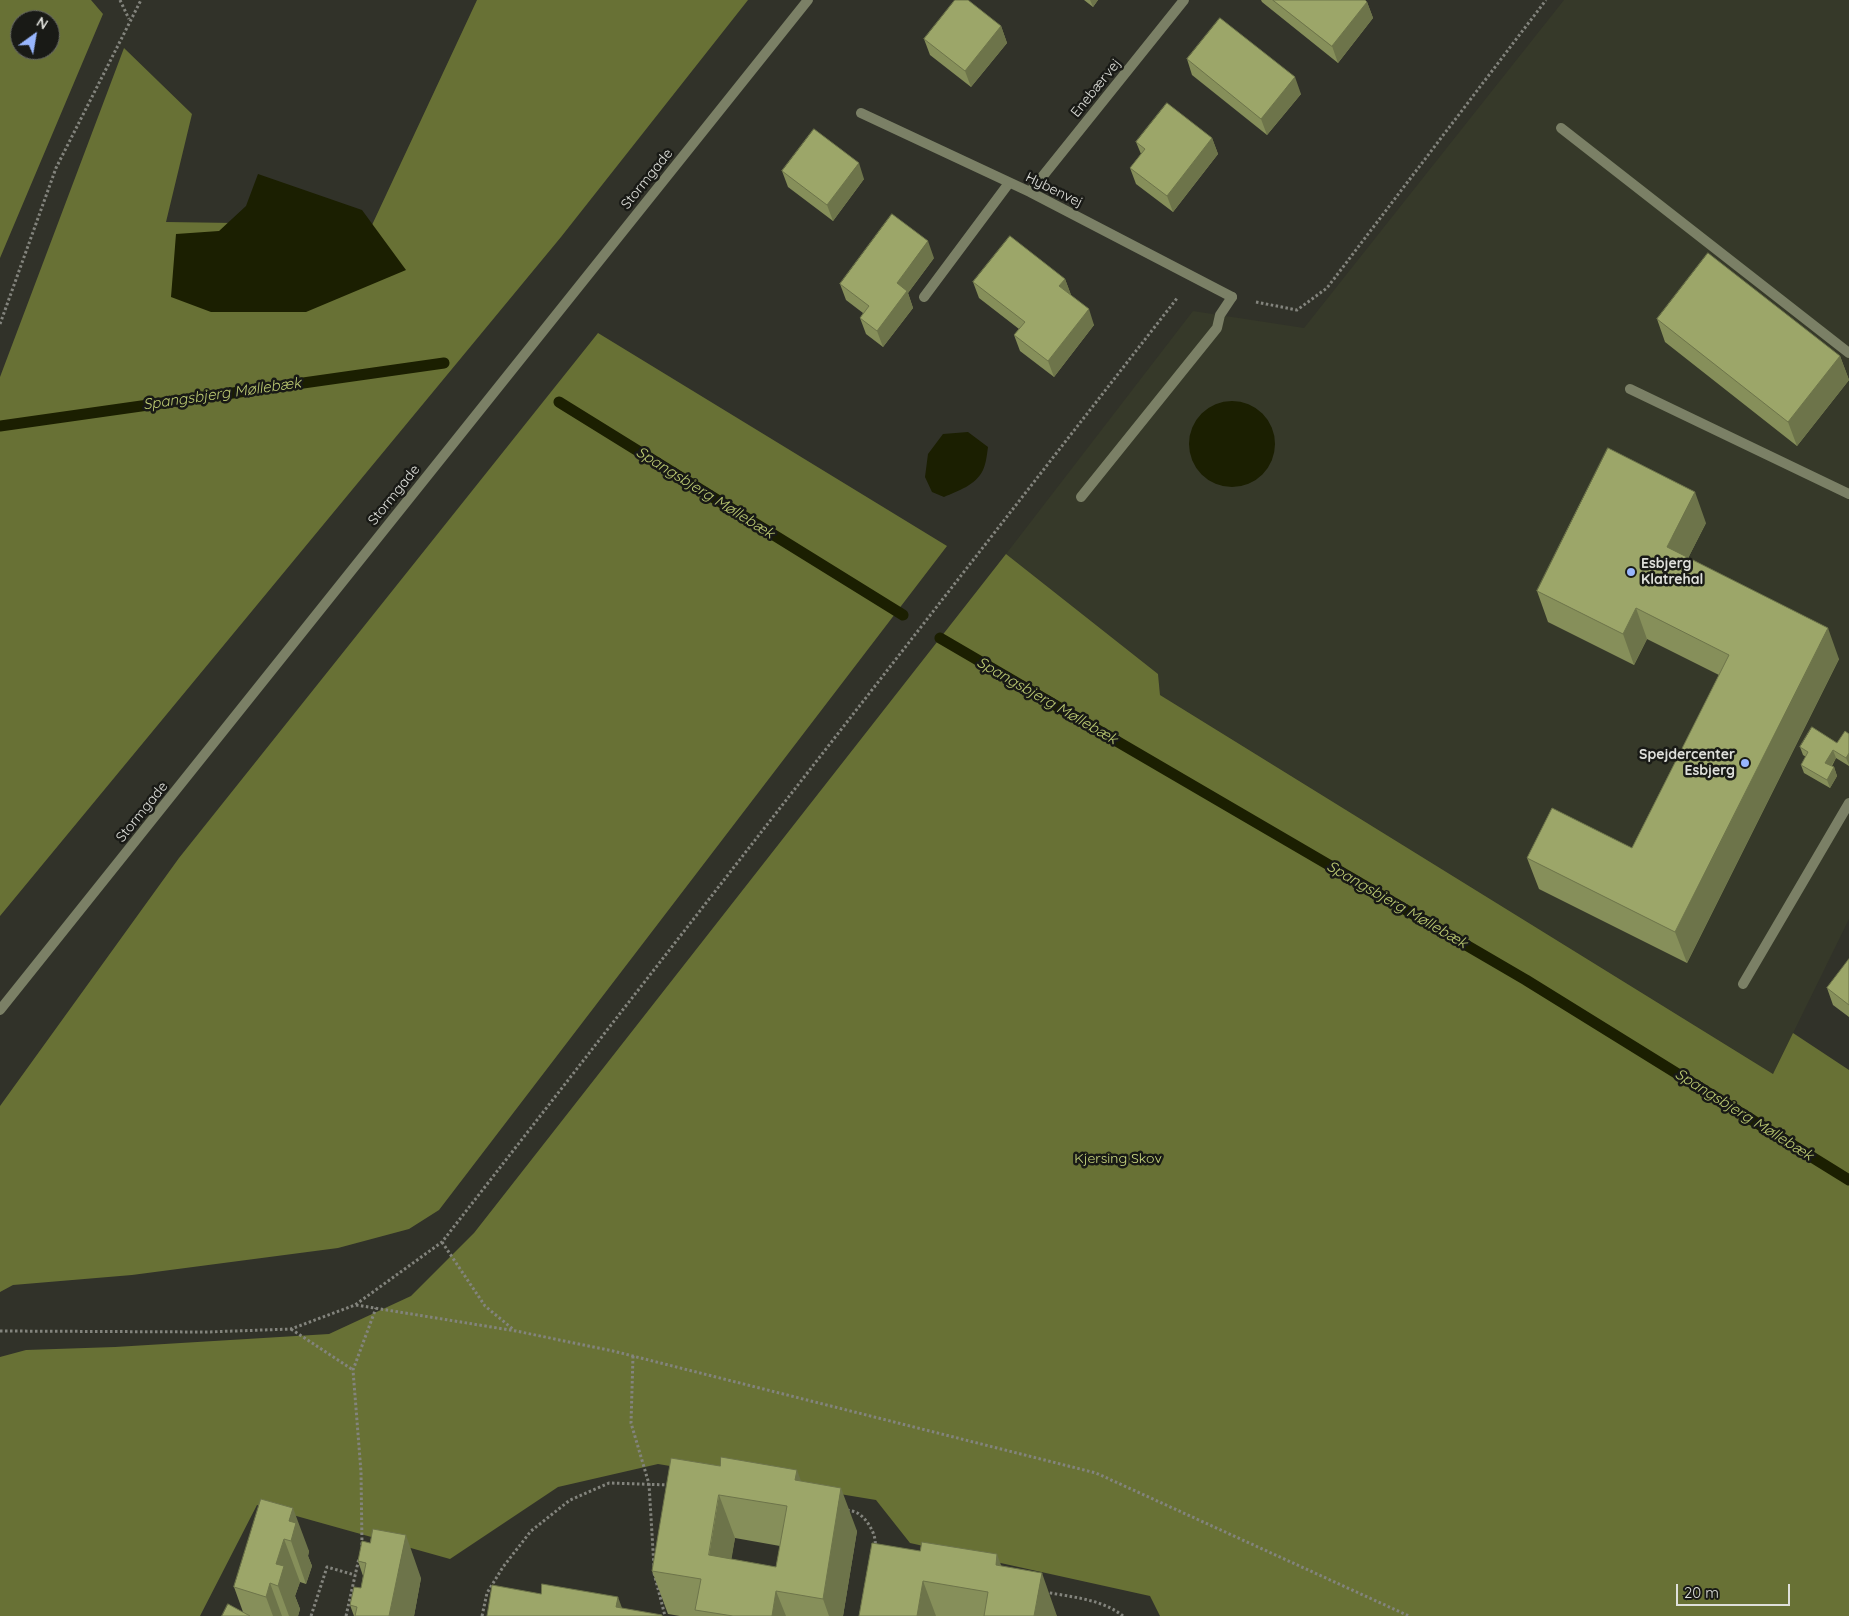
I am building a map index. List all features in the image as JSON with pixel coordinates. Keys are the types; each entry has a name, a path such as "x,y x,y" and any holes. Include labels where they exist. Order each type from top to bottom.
{"street":[{"name":"Stormgade","path":"1,1010 808,0"},
{"name":"Enebærvej","path":"1030,192 1184,0"},
{"name":"Hybenvej","path":"861,113 1009,184 1030,192 1232,297"},
{"path":"1561,128 1849,353"},
{"path":"924,297 1009,184"},
{"path":"1081,497 1217,328 1220,315 1232,297"},
{"path":"1630,389 1849,494"},
{"path":"1743,984 1849,803"}],"path":[{"path":"120,0 130,20"},
{"path":"0,324 56,168 141,0"},
{"path":"1232,297 1297,310 1327,288 1546,0"},
{"path":"0,1331 207,1332 291,1329 355,1305 442,1242 1181,293"},
{"path":"442,1242 485,1306 516,1331"},
{"path":"355,1305 516,1331 633,1356 1096,1473 1409,1616"},
{"path":"346,1616 362,1543 361,1472 353,1370 376,1308"},
{"path":"291,1329 353,1370"},
{"path":"633,1356 630,1423 649,1484 654,1579 665,1616"},
{"path":"482,1616 487,1593 503,1567 531,1531 570,1500 609,1483 678,1486"},
{"path":"839,1509 857,1512 867,1522 876,1541 874,1548"},
{"path":"311,1616 327,1567 355,1575"},
{"path":"1037,1591 1092,1601 1123,1616"}],"shaded area":[{"path":"1564,0 1849,0 1849,919 1773,1074 1160,695 1158,674 1006,554 1193,311 1304,328"},
{"path":"258,174 362,210 406,270 306,312 211,312 171,297 176,234 219,231 246,206"},
{"path":"1232,401 1248,404 1256,408 1268,420 1272,428 1275,444 1272,460 1268,468 1256,480 1248,484 1232,487 1216,484 1208,480 1196,468 1192,460 1189,444 1192,428 1196,420 1208,408 1216,404"},
{"path":"968,432 988,447 985,465 980,475 966,487 944,497 932,492 925,477 928,454 943,434"}],"green space":[{"path":"0,0 91,0 103,14 0,258"},
{"path":"477,0 748,0 561,237 0,916 0,377 124,48 192,114 166,222 372,225"},
{"path":"598,333 947,546 439,1210 409,1229 338,1248 132,1275 13,1285 0,1292 0,1106 179,858"},
{"name":"Kjersing Skov","path":"1006,554 1158,674 1160,695 1773,1074 1793,1033 1849,1070 1849,1616 1160,1616 1150,1596 910,1543 876,1500 658,1464 558,1487 450,1559 257,1505 200,1616 0,1616 0,1357 26,1350 115,1347 329,1334 411,1296 474,1233"}],"building":[{"path":"955,0 968,0 1001,26 965,71 924,39"},
{"path":"1273,0 1365,0 1367,2 1332,46"},
{"path":"1220,18 1295,77 1261,119 1187,59"},
{"path":"1167,103 1212,138 1167,196 1130,168 1145,149 1136,142"},
{"path":"814,129 859,163 827,205 782,171"},
{"path":"892,214 928,241 897,283 907,291 877,331 860,318 869,306 840,284"},
{"path":"1010,236 1065,279 1059,286 1089,309 1048,361 1014,335 1025,322 973,282"},
{"path":"1708,253 1840,356 1788,422 1657,319"},
{"name":"Spejdercenter Esbjerg","path":"1608,448 1695,492 1667,547 1828,628 1675,932 1527,858 1552,808 1632,848 1729,655 1636,608 1623,634 1537,591"},
{"path":"1812,727 1837,743 1845,731 1849,734 1849,753 1846,758 1833,750 1825,763 1834,767 1827,780 1801,765 1808,752 1800,747"},
{"path":"1849,959 1849,1005 1827,988"},
{"path":"721,1457 797,1470 795,1480 841,1488 823,1599 776,1591 772,1616 733,1616 695,1610 701,1579 652,1571 671,1458 720,1466","holes":["719,1495 787,1506 776,1567 709,1555"]},
{"path":"261,1499 293,1508 289,1521 296,1523 291,1541 284,1539 276,1564 284,1566 278,1586 270,1583 266,1597 234,1587"},
{"path":"373,1529 406,1535 389,1616 355,1616 357,1607 350,1605 354,1587 361,1588 366,1563 358,1561 362,1541 370,1543"},
{"path":"922,1542 997,1554 996,1565 1042,1573 1034,1616 984,1616 988,1592 923,1581 917,1616 859,1616 872,1543 920,1551"},
{"path":"542,1584 618,1597 616,1607 662,1616 487,1616 492,1585 541,1594"},
{"path":"228,1604 250,1616 222,1616"}],"waterway":[{"name":"Spangsbjerg Møllebæk","path":"0,426 444,363"},
{"name":"Spangsbjerg Møllebæk","path":"559,402 903,615"},
{"name":"Spangsbjerg Møllebæk","path":"940,638 1526,980 1849,1180"}],"place":[{"name":"Esbjerg Klatrehal","path":"1631,572"},
{"name":"Spejdercenter Esbjerg","path":"1745,763"}]}
